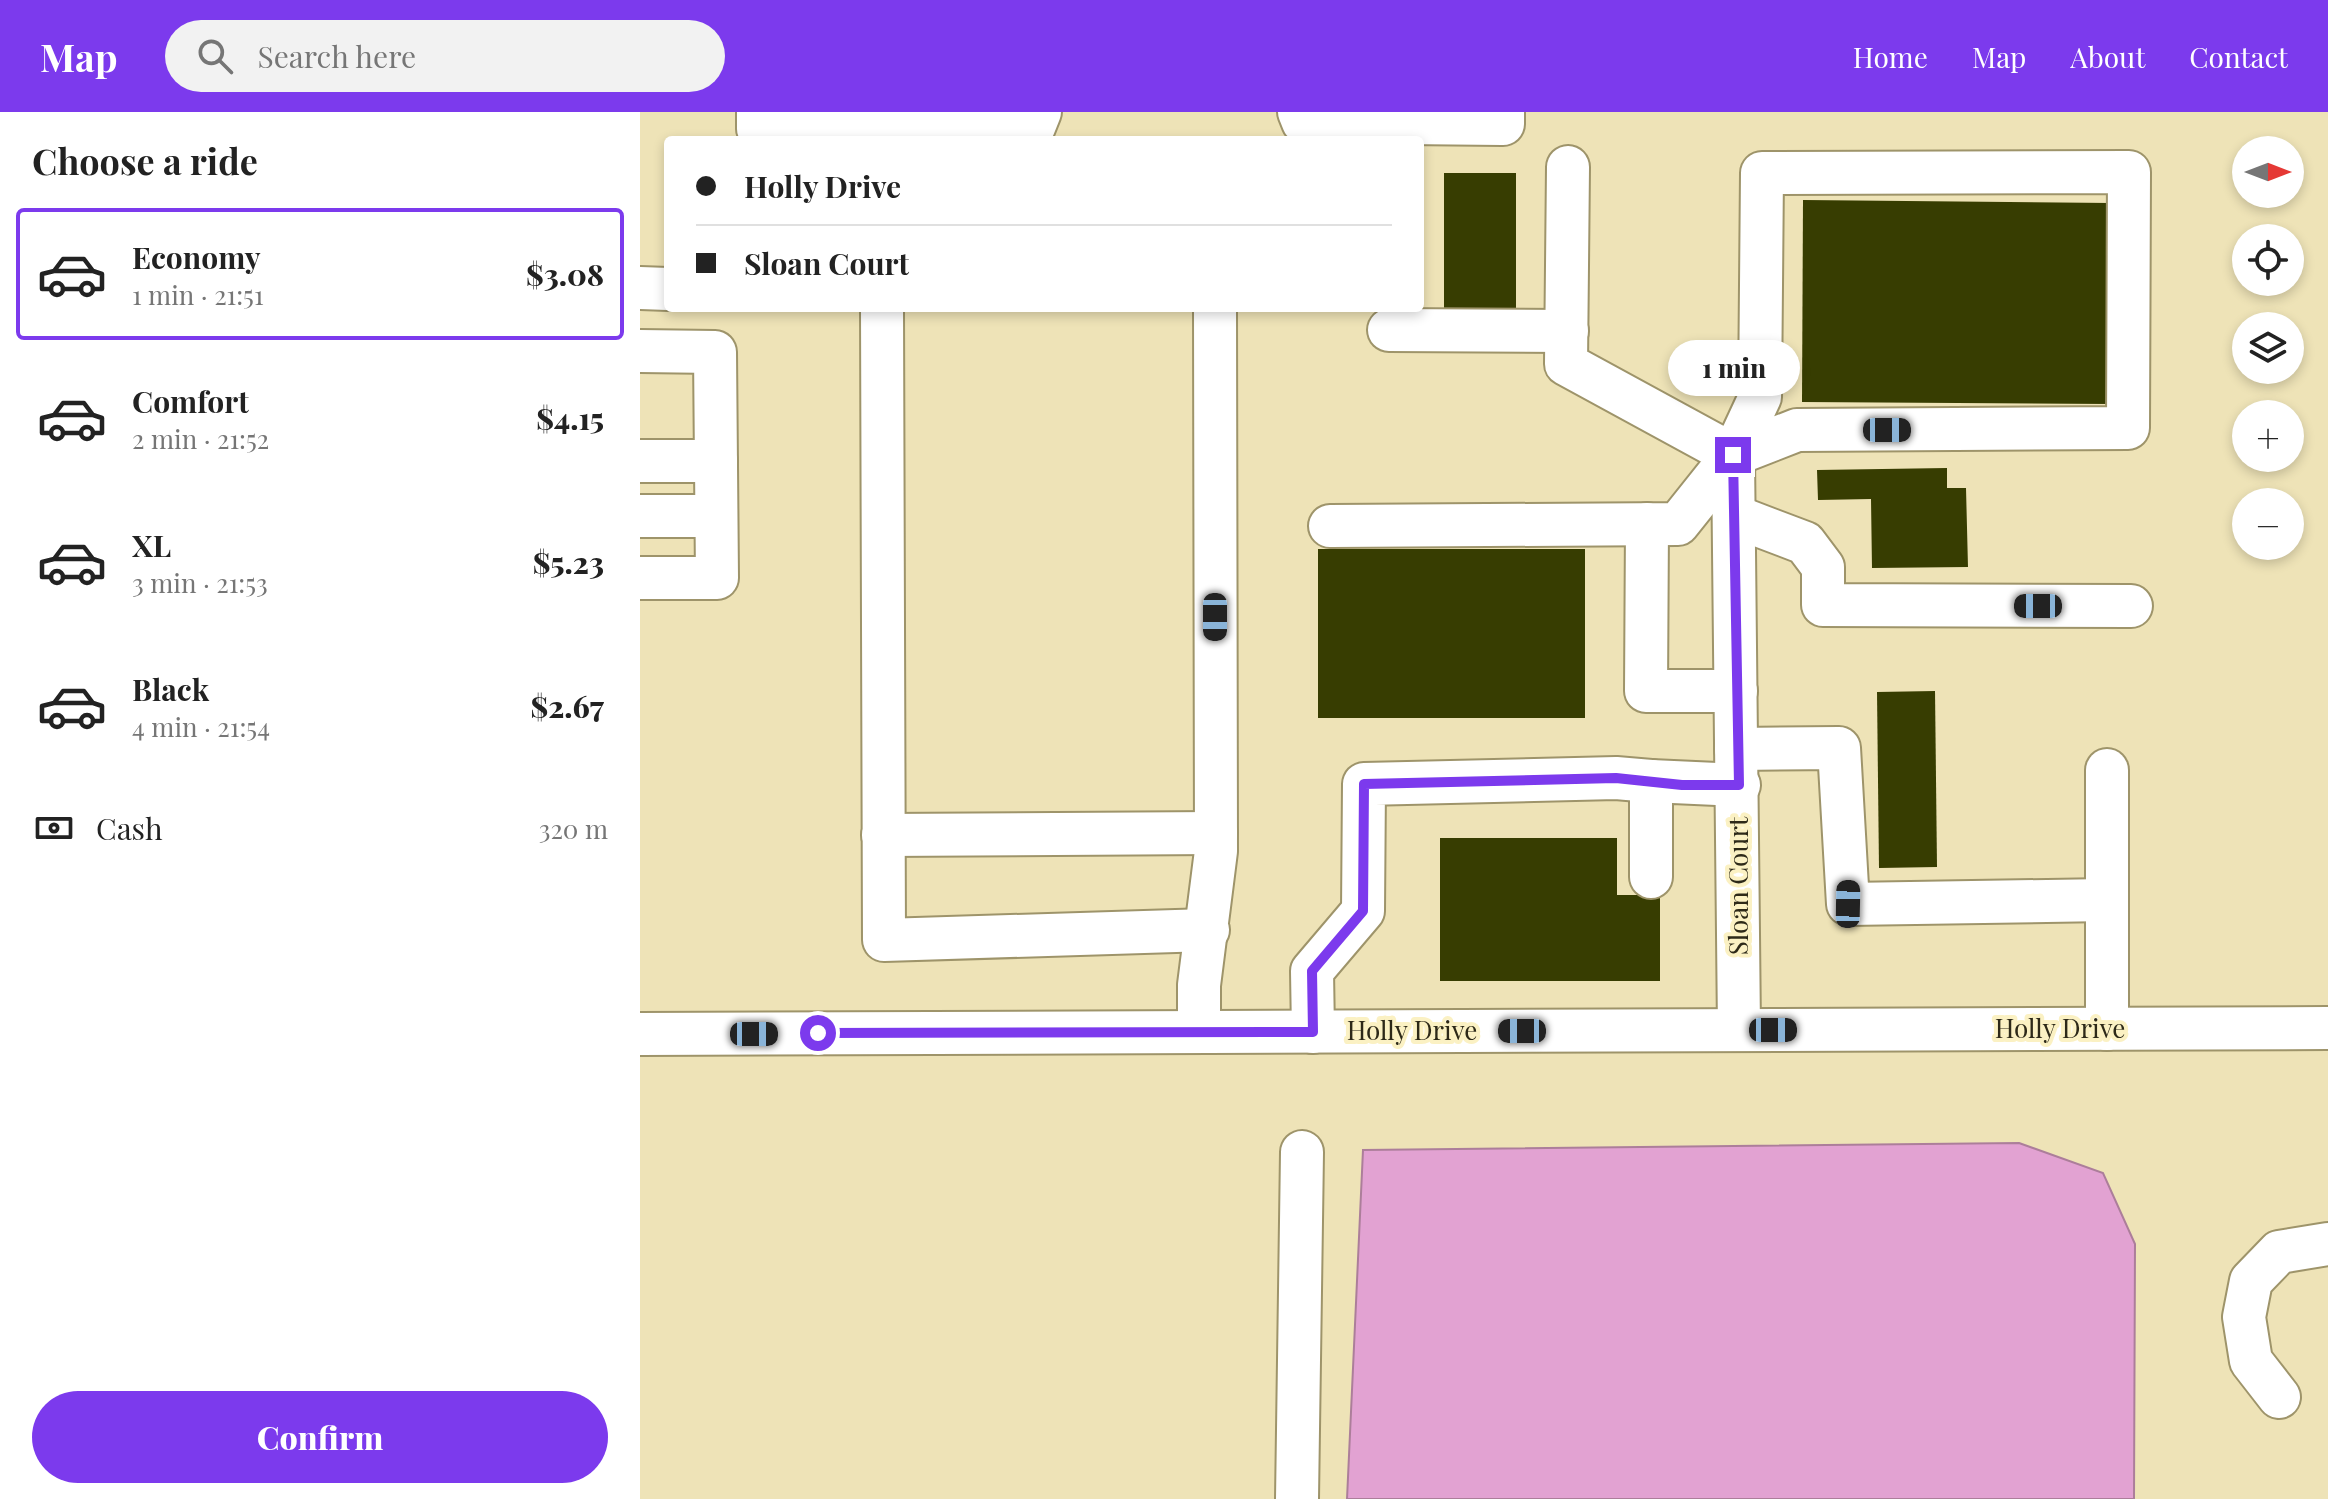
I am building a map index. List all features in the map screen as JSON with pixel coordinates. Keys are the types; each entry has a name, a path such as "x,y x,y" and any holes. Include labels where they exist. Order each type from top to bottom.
{"street":[{"path":"758,112 758,129 1034,127 1040,112"},
{"path":"1299,112 1303,122 1503,124 1503,112"},
{"path":"1330,526 1678,524 1733,455 1760,397 1762,173 2129,172 2128,428 1797,430 1733,455 1566,364 1568,167"},
{"path":"640,288 664,289"},
{"path":"882,312 884,940 1208,930"},
{"path":"1199,1032 1199,985 1208,930 1216,833 1215,312"},
{"path":"1389,330 1567,331"},
{"path":"640,351 715,352 717,578 640,578"},
{"name":"Sloan Court","path":"1733,455 1739,1030"},
{"path":"640,461 716,461"},
{"path":"640,516 716,516"},
{"path":"1734,516 1805,543 1823,567 1823,605 2131,606"},
{"path":"1647,524 1646,691 1736,691"},
{"path":"1313,1032 1312,971 1363,911 1364,784 1616,778 1651,781 1839,748 1848,904 2107,900"},
{"path":"2107,770 2107,1029"},
{"path":"1651,781 1651,877"},
{"path":"883,835 1216,833"},
{"name":"Holly Drive","path":"640,1034 2328,1028"},
{"path":"1297,1499 1302,1152"},
{"path":"2279,1397 2251,1361 2244,1317 2251,1281 2279,1252 2328,1244"}],"shaded area":[{"path":"2019,1143 2103,1173 2135,1244 2134,1499 1347,1499 1363,1150"}],"building":[{"path":"1444,173 1516,173 1516,316 1444,316"},
{"path":"1803,200 2111,203 2110,404 1802,402"},
{"path":"1947,468 1947,488 1966,488 1968,567 1872,568 1871,499 1818,500 1817,470"},
{"path":"1318,549 1585,549 1585,718 1318,718"},
{"path":"1935,691 1937,867 1879,868 1877,692"},
{"path":"1440,838 1617,838 1617,895 1660,895 1660,981 1440,981"}],"route":[{"path":"818,1033 1313,1032 1312,971 1363,911 1364,784 1616,778 1682,785 1739,785 1733,455"}]}
